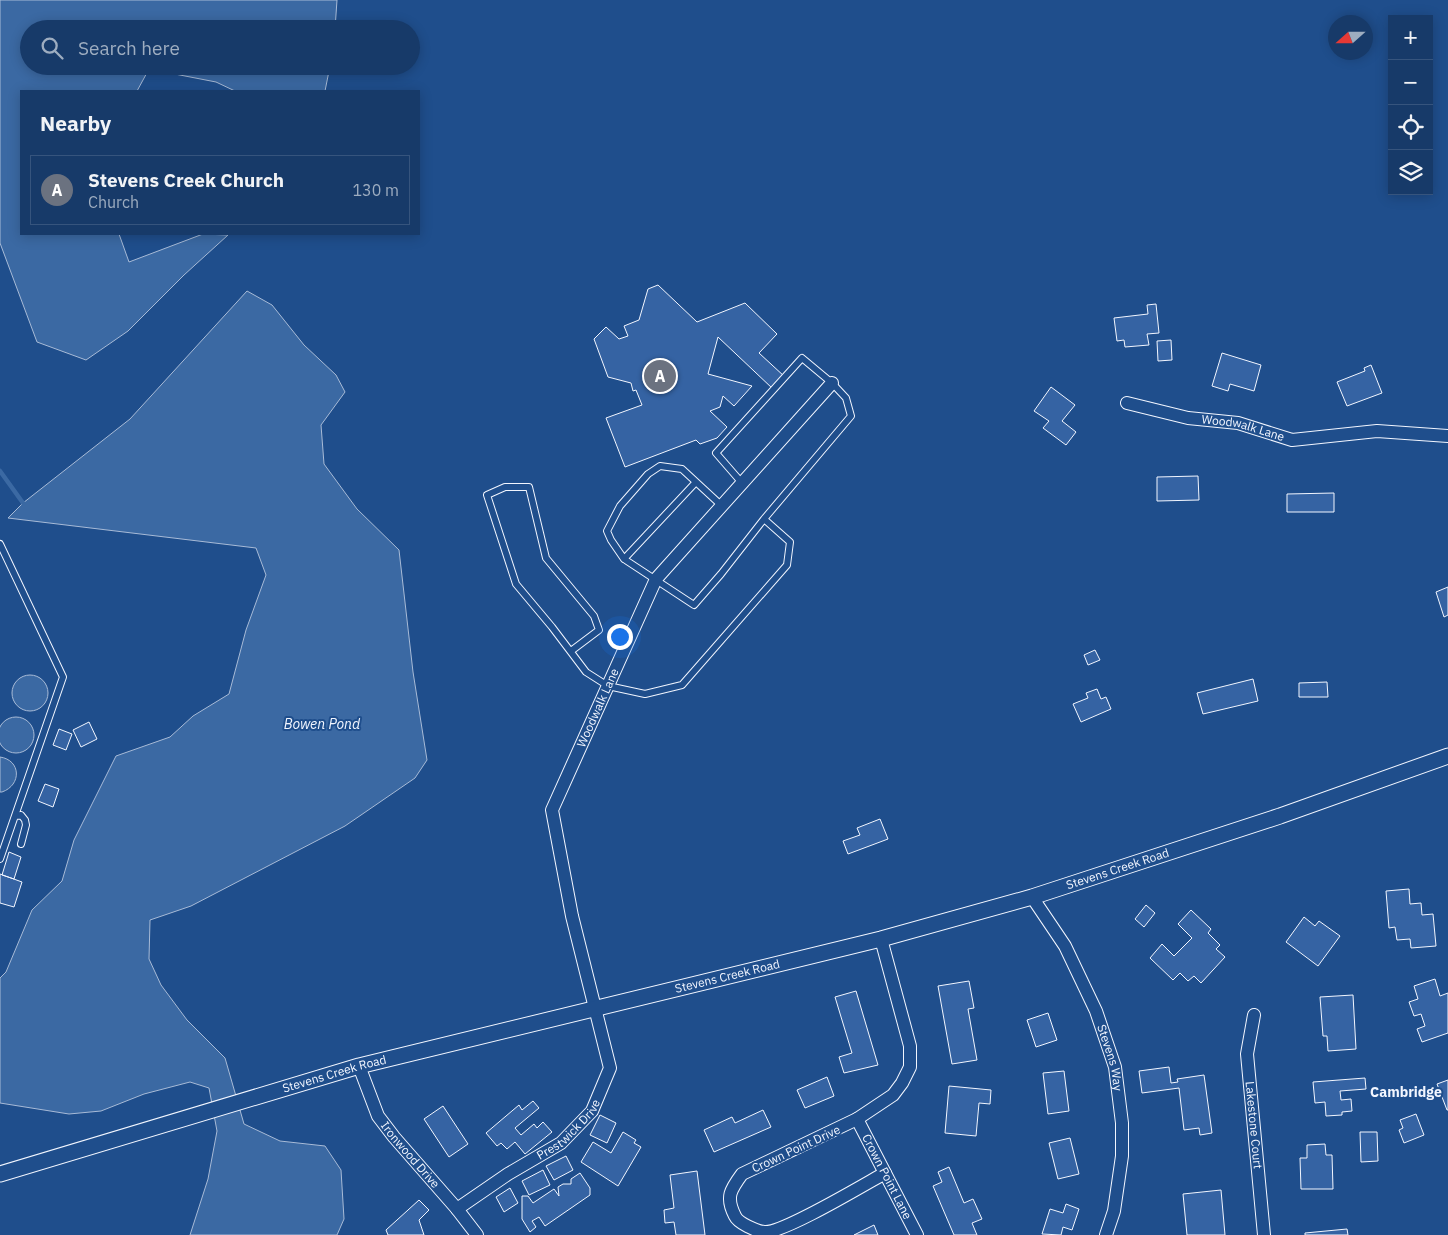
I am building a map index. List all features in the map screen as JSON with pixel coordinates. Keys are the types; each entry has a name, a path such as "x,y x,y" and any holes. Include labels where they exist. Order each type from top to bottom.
{"street":[{"name":"Woodwalk Lane","path":"594,1010 572,916 552,810 656,579 832,383"},
{"name":"Woodwalk Lane","path":"1128,403 1188,418 1238,422 1292,440 1376,431 1448,436"},
{"name":"Stevens Creek Road","path":"0,1174 164,1123 359,1066 504,1029 594,1010 881,939 1032,897 1280,816 1448,756"},
{"name":"Stevens Way","path":"1032,897 1066,946 1096,1011 1115,1067 1122,1123 1122,1156 1114,1211 1106,1235"},
{"name":"Crown Point Drive","path":"881,939 910,1046 910,1067 902,1083 893,1095 857,1120 742,1174 731,1189 729,1201 735,1217 740,1223 765,1232 787,1227 885,1173"},
{"name":"Prestwick Drive","path":"457,1209 508,1174 561,1143 592,1111 610,1068 594,1010"},
{"name":"Lakestone Court","path":"1254,1015 1247,1054 1264,1235"},
{"name":"Ironwood Drive","path":"359,1066 378,1116 457,1209 476,1235"},
{"name":"Crown Point Lane","path":"857,1120 916,1235"}],"lane":[{"path":"722,506 682,469 660,466 648,474 620,506 607,531 624,559 694,605 851,416 846,398 832,383 802,358 716,453 742,483"},
{"path":"624,559 696,482"},
{"path":"571,652 599,630 594,616 546,558 530,487 505,487 488,495 516,584 586,672 608,686 645,694 682,685 787,565 790,542 764,519"},
{"path":"0,544 63,678 0,859"},
{"path":"16,816 21,816 25,820 26,825 20,844"}],"water":[{"path":"0,0 337,0 336,20 20,20 20,75 146,75 138,90 20,90 20,235 119,235 129,262 200,235 228,235 184,275 128,331 86,360 37,342 0,243"},
{"path":"180,75 328,75 325,90 233,90 216,82"},
{"name":"Bowen Pond","path":"247,291 272,305 304,345 336,375 345,392 321,425 324,464 357,509 399,550 413,672 427,760 415,778 345,826 191,906 150,920 149,959 161,985 187,1020 225,1058 244,1124 280,1141 325,1146 341,1170 344,1219 337,1235 190,1235 208,1179 217,1131 209,1088 190,1082 144,1094 101,1111 69,1114 0,1103 0,978 6,972 32,910 62,881 74,840 116,756 170,737 193,716 229,694 246,630 266,575 256,548 8,518 23,503 130,419"},
{"path":"30,675 37,676 43,680 47,686 47,700 43,706 37,710 30,711 23,710 17,706 13,700 12,693 13,686 17,680 23,676"},
{"path":"9,718 23,718 33,728 33,742 23,752 9,752 -1,742 -1,728"},
{"path":"0,757 12,763 16,773 16,779 13,784 9,789 2,792 0,792"}],"building":[{"path":"658,285 697,322 745,303 777,334 759,353 785,377 773,389 718,337 708,374 752,386 734,406 723,396 720,407 710,411 727,427 717,438 700,444 696,440 625,467 606,418 642,405 636,390 633,391 631,383 608,377 594,339 606,327 619,339 628,336 624,326 639,320 648,289"},
{"path":"1156,304 1159,333 1147,334 1149,345 1125,347 1124,340 1117,341 1114,318 1148,314 1147,305"},
{"path":"1171,340 1172,360 1158,361 1157,341"},
{"path":"1222,353 1261,365 1254,391 1230,384 1228,391 1212,386"},
{"path":"1371,365 1382,393 1347,406 1337,382 1365,371 1364,368"},
{"path":"1051,387 1075,405 1062,421 1076,432 1066,445 1043,428 1049,421 1034,411"},
{"path":"1198,476 1199,500 1157,501 1157,477"},
{"path":"1334,493 1334,512 1287,512 1287,494"},
{"path":"1448,587 1448,615 1444,617 1436,592"},
{"path":"1095,650 1100,660 1088,665 1084,655"},
{"path":"1253,679 1258,701 1203,714 1197,693"},
{"path":"1327,682 1328,697 1299,697 1299,683"},
{"path":"1097,689 1101,699 1106,697 1111,709 1081,722 1073,704 1088,698 1086,693"},
{"path":"89,722 97,739 81,747 73,730"},
{"path":"59,729 72,734 66,750 53,745"},
{"path":"45,784 59,789 53,807 38,801"},
{"path":"880,819 888,839 848,854 843,841 860,835 857,828"},
{"path":"9,852 21,857 14,879 2,875"},
{"path":"0,874 22,882 14,907 0,903"},
{"path":"1409,889 1410,904 1421,903 1422,915 1433,914 1436,946 1411,948 1410,939 1397,940 1395,927 1389,928 1386,891"},
{"path":"1146,905 1155,913 1144,927 1135,919"},
{"path":"1191,910 1211,929 1208,933 1220,945 1216,949 1225,957 1201,983 1194,976 1188,981 1180,973 1173,980 1150,958 1162,944 1174,956 1192,938 1178,924"},
{"path":"1304,917 1315,926 1319,921 1340,936 1318,966 1286,942"},
{"path":"1435,979 1440,996 1448,993 1448,1033 1422,1042 1417,1029 1425,1026 1421,1014 1414,1016 1409,1002 1418,999 1414,986"},
{"path":"969,981 974,1008 968,1009 977,1060 952,1064 938,986"},
{"path":"856,991 878,1065 844,1073 839,1057 852,1053 835,997"},
{"path":"1353,995 1356,1049 1328,1051 1327,1036 1323,1036 1320,997"},
{"path":"1048,1013 1057,1040 1036,1047 1027,1020"},
{"path":"1169,1067 1171,1083 1178,1082 1177,1079 1204,1075 1212,1133 1200,1135 1199,1128 1184,1130 1179,1088 1142,1093 1139,1071"},
{"path":"1064,1071 1069,1111 1048,1114 1043,1073"},
{"path":"827,1077 834,1096 805,1108 797,1090"},
{"path":"1365,1078 1366,1089 1340,1091 1341,1100 1351,1099 1352,1111 1342,1112 1342,1115 1326,1116 1325,1102 1315,1103 1313,1082"},
{"path":"1448,1080 1448,1110 1447,1110 1437,1084"},
{"path":"949,1086 991,1090 990,1104 979,1103 976,1136 945,1133"},
{"path":"533,1101 539,1108 515,1128 521,1135 534,1124 537,1128 543,1122 552,1132 525,1154 515,1142 507,1149 501,1143 497,1146 486,1133 519,1105 522,1110"},
{"path":"443,1106 468,1144 449,1157 424,1119"},
{"path":"763,1110 771,1127 714,1152 704,1130 732,1117 735,1123"},
{"path":"1416,1114 1424,1135 1404,1143 1399,1130 1403,1128 1400,1120"},
{"path":"600,1115 616,1123 607,1143 590,1135"},
{"path":"623,1132 636,1140 634,1143 641,1147 618,1186 581,1162 593,1142 611,1153"},
{"path":"1360,1132 1377,1132 1378,1161 1361,1162"},
{"path":"1070,1138 1079,1174 1058,1179 1049,1143"},
{"path":"1325,1144 1326,1155 1332,1155 1333,1189 1301,1189 1300,1158 1307,1158 1307,1145"},
{"path":"566,1156 573,1170 554,1180 546,1166"},
{"path":"949,1167 964,1203 973,1199 982,1219 972,1223 977,1235 954,1235 933,1186 942,1182 938,1172"},
{"path":"543,1170 550,1185 529,1195 522,1181"},
{"path":"697,1171 705,1235 676,1235 674,1222 665,1223 664,1210 674,1208 670,1175"},
{"path":"580,1173 590,1188 590,1195 545,1226 539,1217 532,1221 536,1227 530,1232 522,1219 522,1196 528,1196 533,1203 554,1189 559,1196 558,1187 563,1184 571,1184 571,1179"},
{"path":"510,1188 518,1203 504,1212 496,1197"},
{"path":"1221,1190 1225,1235 1187,1235 1183,1194"},
{"path":"419,1200 429,1210 419,1220 424,1235 388,1235 386,1230"},
{"path":"1066,1204 1079,1209 1072,1230 1063,1227 1061,1235 1042,1234 1050,1209 1063,1213"},
{"path":"874,1225 878,1235 854,1235"},
{"path":"1347,1229 1348,1235 1305,1235 1305,1233"}],"waterway":[{"path":"0,471 23,503"}],"place":[{"name":"Stevens Creek Church","path":"660,376"}],"district":[{"name":"Cambridge","path":"1406,1092"}]}
